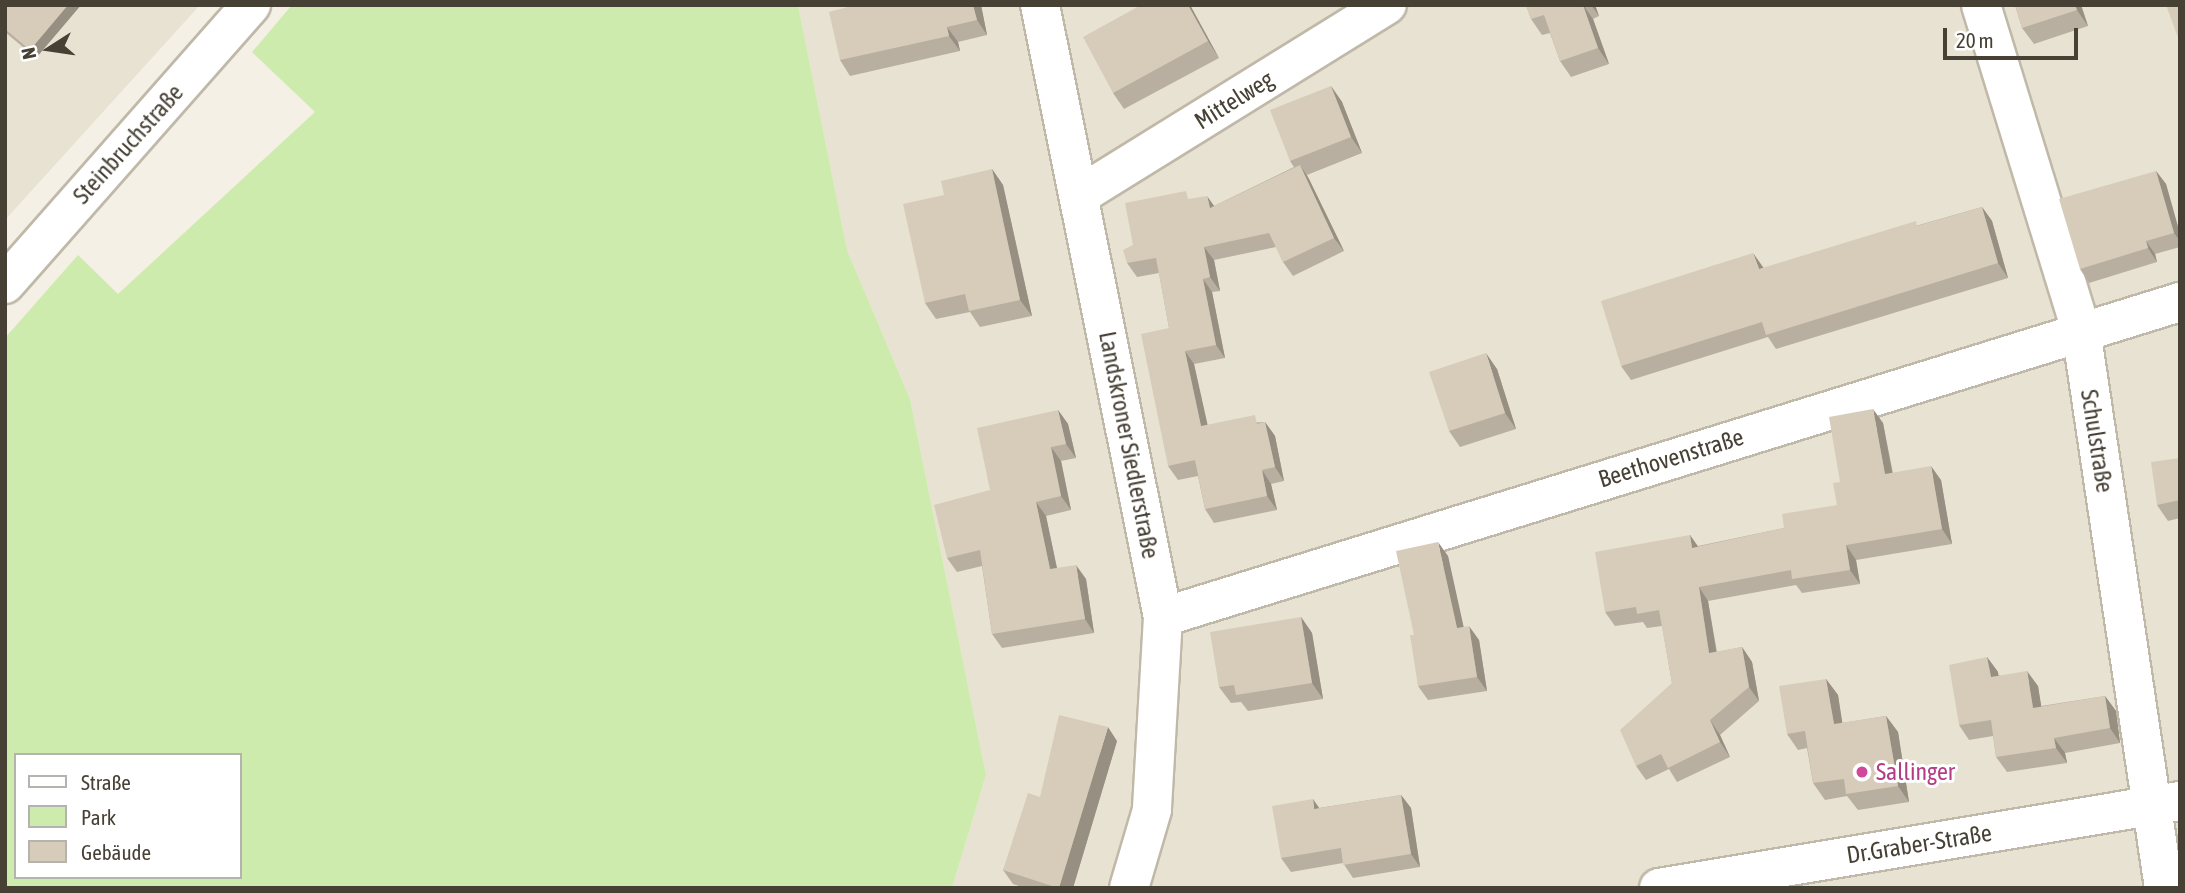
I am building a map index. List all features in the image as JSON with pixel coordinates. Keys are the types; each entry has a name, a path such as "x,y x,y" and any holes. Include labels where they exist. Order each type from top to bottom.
{"street":[{"name":"Steinbruchstraße","path":"5,284 251,5"},
{"name":"Landskroner Siedlerstraße","path":"1040,5 1163,617 1152,810 1132,887"},
{"name":"Mittelweg","path":"1080,195 1387,5"},
{"name":"Schulstraße","path":"1981,5 2081,330 2166,803 2164,888"},
{"name":"Beethovenstraße","path":"1163,617 2081,330 2180,302"},
{"name":"Dr.Graber-Straße","path":"1659,888 2166,803"}],"shaded area":[{"path":"5,5 200,5 5,220"},
{"path":"798,5 2180,5 2180,888 952,888 986,775 910,399 847,250"}],"green space":[{"path":"292,5 798,5 847,250 910,399 986,775 952,888 5,888 5,338 78,255 118,294 315,112 252,52"}],"building":[{"path":"5,5 68,5 30,50 5,29"},
{"path":"855,5 973,5 977,20 947,27 949,36 840,60 829,12"},
{"path":"1141,5 1188,5 1208,41 1113,93 1083,37"},
{"path":"1526,5 1583,5 1598,48 1560,61 1544,15 1531,19"},
{"path":"2015,5 2075,5 2077,10 2022,28"},
{"path":"2166,5 2180,5 2180,43"},
{"path":"1331,86 1351,137 1290,161 1270,110"},
{"path":"1300,165 1334,238 1283,262 1269,233 1204,247 1210,277 1203,279 1216,345 1185,351 1201,426 1255,415 1257,424 1265,422 1275,467 1262,470 1267,496 1205,509 1195,460 1168,466 1141,334 1169,328 1156,258 1127,263 1123,250 1133,245 1125,203 1186,191 1188,199 1207,196 1210,208"},
{"path":"992,169 1020,300 969,311 965,294 925,303 903,204 944,195 941,181"},
{"path":"2156,171 2174,233 2146,241 2148,248 2080,269 2059,199"},
{"path":"1982,207 1998,263 1766,335 1762,322 1621,366 1601,301 1753,253 1759,269 1916,221 1917,226"},
{"path":"1486,353 1505,413 1449,431 1429,372"},
{"path":"1873,409 1885,474 1931,466 1942,529 1846,545 1850,570 1792,579 1791,570 1699,587 1709,653 1742,647 1749,687 1710,720 1720,742 1668,768 1661,754 1636,766 1620,730 1672,683 1659,610 1637,614 1636,607 1605,612 1595,552 1690,535 1692,548 1784,528 1782,514 1837,505 1833,483 1840,482 1829,417"},
{"path":"1058,410 1066,444 1051,447 1061,496 1036,502 1050,569 1076,565 1085,619 992,634 980,550 947,558 934,505 990,490 977,428"},
{"path":"2180,458 2180,500 2157,505 2151,462"},
{"path":"1438,542 1457,628 1469,626 1477,677 1418,686 1410,635 1414,635 1396,551"},
{"path":"1301,617 1312,683 1236,695 1234,685 1219,687 1210,632"},
{"path":"1987,657 1991,677 2027,671 2033,708 2105,696 2110,728 2054,738 2056,748 1996,757 1991,720 1959,725 1949,665"},
{"name":"Sallinger","path":"1826,679 1834,724 1886,716 1898,786 1846,794 1844,779 1813,783 1805,731 1787,734 1779,686"},
{"path":"1059,715 1108,727 1058,888 1003,870 1028,793 1040,797"},
{"path":"1401,795 1411,854 1343,865 1341,848 1281,858 1272,806 1313,799 1314,809"}],"place":[{"name":"Sallinger","path":"1862,772"}]}
